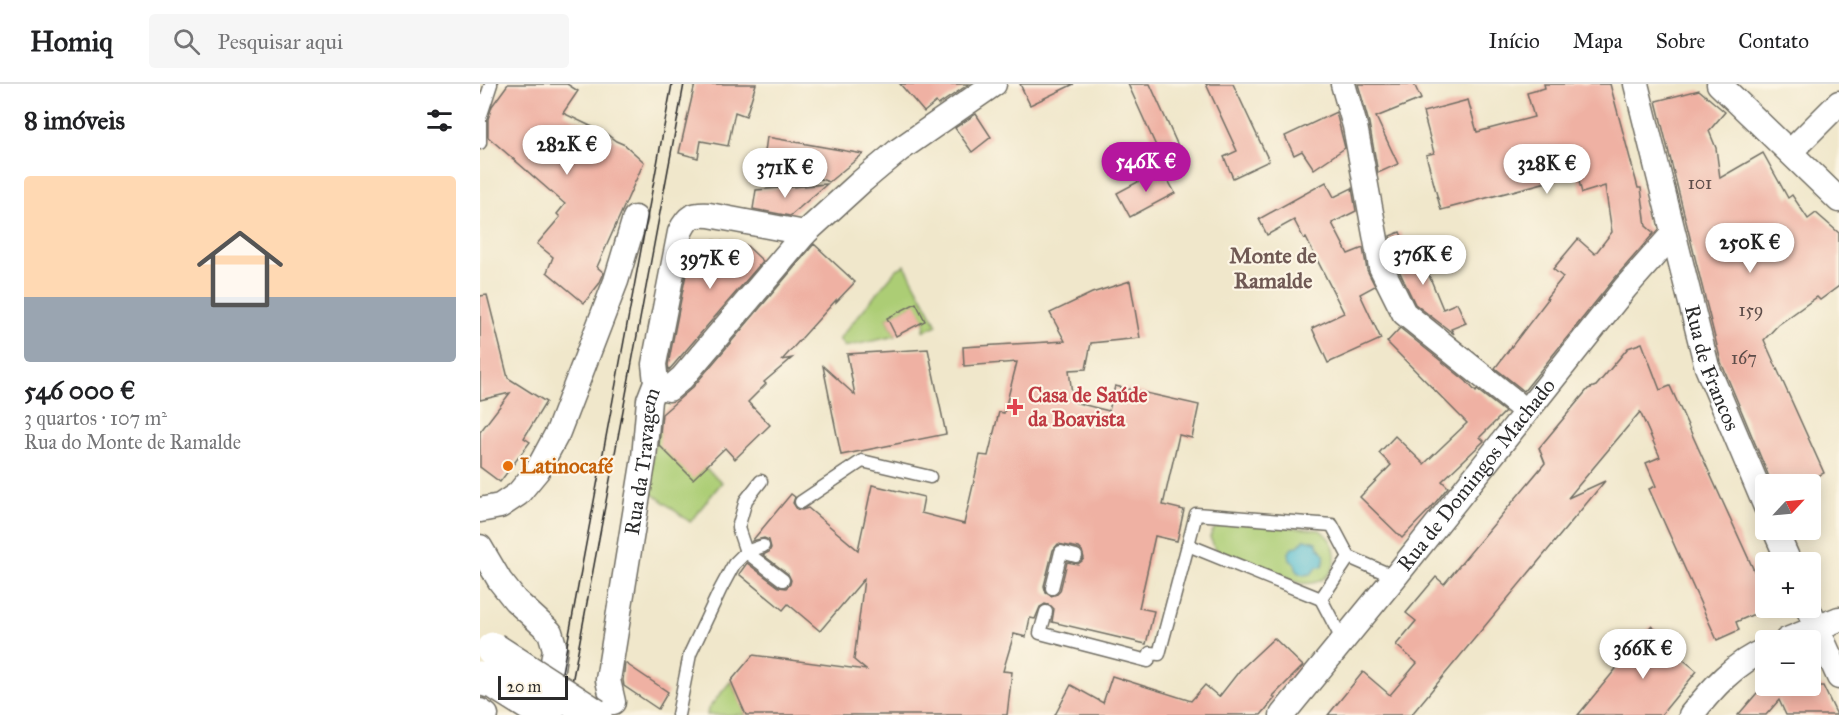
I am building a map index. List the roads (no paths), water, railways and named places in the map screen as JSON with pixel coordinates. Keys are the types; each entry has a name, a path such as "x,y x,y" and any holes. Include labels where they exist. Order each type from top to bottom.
{"main road":[{"path":"493,649 604,708"},
{"path":"480,678 496,683 546,715"}],"street":[{"path":"656,382 663,388 669,389 682,378 805,233 899,150 994,84"},
{"path":"1343,84 1355,126 1381,267 1404,313 1526,411"},
{"name":"Rua de Francos","path":"1636,84 1672,235 1707,367 1755,481"},
{"path":"1719,84 1839,200"},
{"path":"1790,152 1839,103"},
{"name":"Rua da Travagem","path":"604,708 644,458 649,400 656,382 654,364 680,232 685,221 694,214 805,233"},
{"path":"480,510 500,506 518,494 537,471 558,432 616,281 635,218"},
{"name":"Rua de Domingos Machado","path":"1282,715 1395,578 1625,288 1672,235"},
{"path":"480,547 500,581 515,600 550,632 555,649 546,715"},
{"path":"1812,618 1839,677"},
{"path":"1798,630 1812,618 1839,619"},
{"path":"1691,715 1737,667 1755,656"},
{"path":"480,711 486,715"}],"lane":[{"path":"480,143 480,118 491,84"},
{"path":"801,502 862,461 930,477"},
{"path":"761,481 746,500 738,528 746,552 783,580"},
{"path":"1046,612 1040,633 1148,661 1150,653 1159,654 1196,514 1332,525 1349,557 1395,578"},
{"path":"1188,544 1321,599 1343,641"},
{"path":"678,715 690,654 720,590 734,564 746,552 763,546"},
{"path":"1052,588 1061,552 1076,556"},
{"path":"1321,599 1349,557"}],"water":[{"path":"1305,539 1317,542 1324,557 1322,567 1317,567 1311,574 1303,575 1297,572 1289,553 1292,547 1298,546"}],"tram line":[{"path":"554,715 672,84"},
{"path":"566,715 684,84"}],"place":[{"name":"Casa de Saúde da Boavista","path":"1015,407"},
{"name":"Latinocafé","path":"508,466"}],"district":[{"name":"Monte de Ramalde","path":"1273,268"}]}
